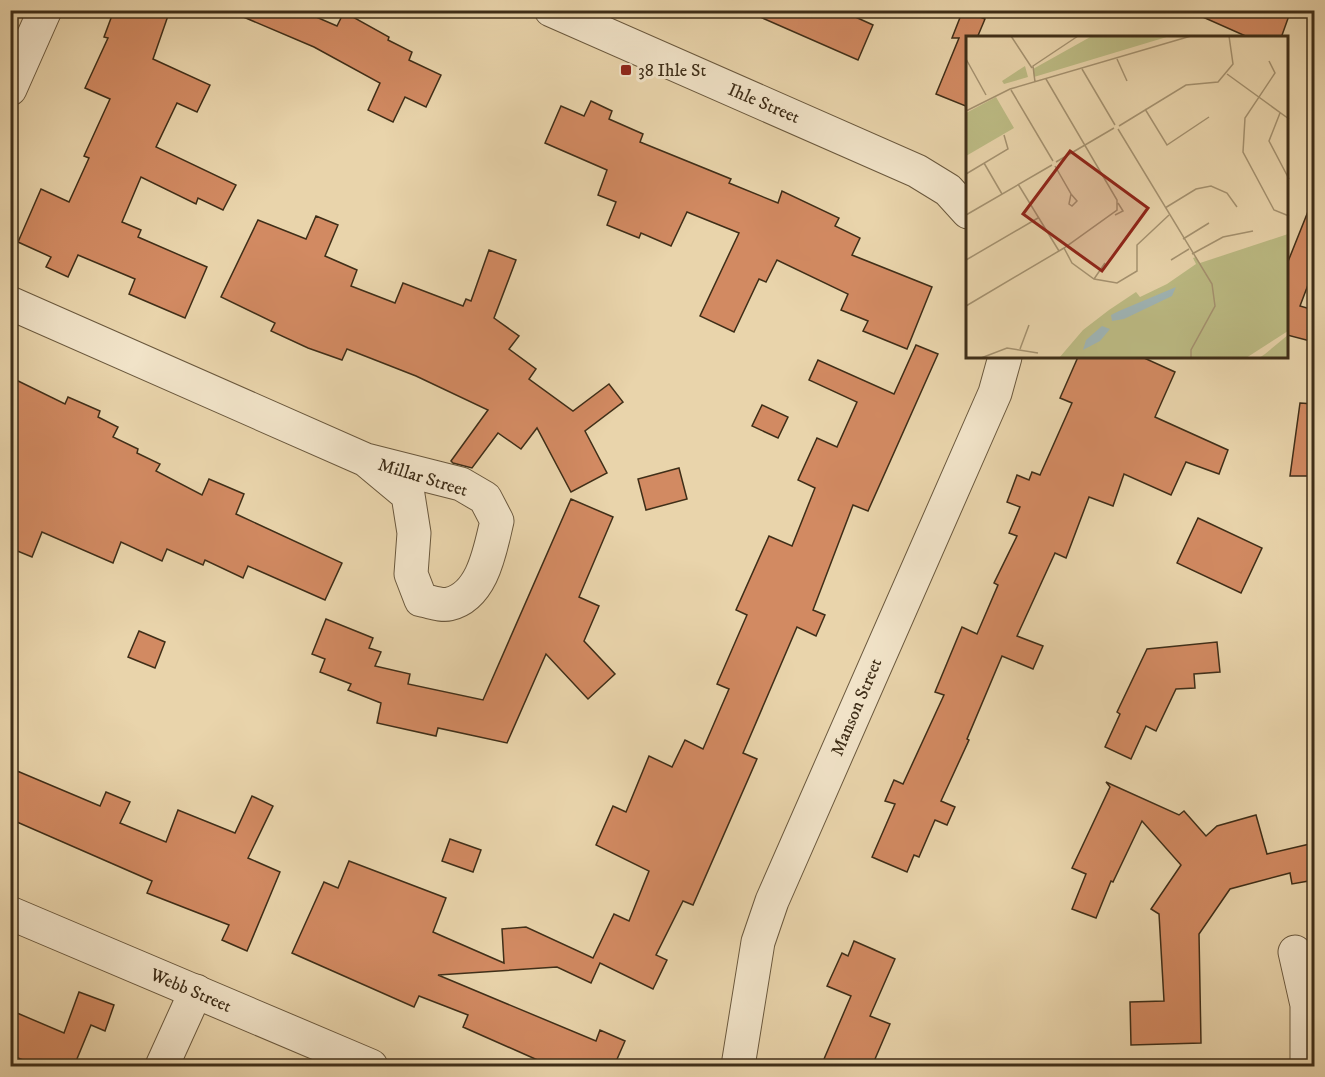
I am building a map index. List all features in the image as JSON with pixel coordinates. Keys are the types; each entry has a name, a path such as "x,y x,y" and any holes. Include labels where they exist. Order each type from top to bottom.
{"street":[{"path":"10,89 45,10"},
{"name":"Ihle Street","path":"551,10 885,155 961,198"},
{"name":"Millar Street","path":"10,303 366,460 460,484 485,498 497,522 489,554 473,591 448,604 421,600 411,574 414,533 408,495 366,460"},
{"name":"Manson Street","path":"738,1066 758,942 772,901 995,393 1005,358"},
{"name":"Webb Street","path":"10,913 371,1066"},
{"path":"1295,952 1307,1005 1306,1066"},
{"path":"162,1066 196,992"}],"building":[{"path":"114,10 170,10 153,59 210,85 197,112 177,103 156,147 236,185 223,210 198,198 196,204 141,177 122,222 141,230 138,237 207,267 185,318 129,294 135,279 78,255 68,277 46,267 51,257 18,242 41,189 69,202 89,158 84,156 110,99 85,88 108,38 104,37"},
{"path":"227,10 300,10 337,26 344,12 389,37 388,40 412,52 409,60 441,75 426,107 405,97 393,122 368,110 380,83 314,47"},
{"path":"744,10 840,10 873,25 858,60"},
{"path":"963,10 985,19 978,36 966,36 966,106 936,94 959,38 952,38"},
{"path":"1187,10 1291,10 1282,36 1246,36"},
{"path":"591,101 612,111 609,119 643,134 640,142 731,179 729,183 778,203 782,191 839,218 835,226 860,238 852,255 932,287 907,349 863,331 868,321 841,310 848,294 777,260 766,282 759,279 734,332 700,316 739,233 687,212 671,246 641,233 639,238 607,225 616,202 598,195 607,170 545,143 561,106 584,116"},
{"path":"1313,199 1314,269 1300,306 1314,310 1314,342 1289,336 1289,259"},
{"path":"316,216 338,225 325,256 357,270 351,286 395,303 403,283 463,306 466,299 471,301 489,250 516,260 494,318 519,336 509,349 536,369 529,379 573,411 609,384 623,402 585,431 607,473 571,492 537,428 521,449 498,433 472,468 453,463 451,461 488,410 416,376 347,349 342,360 308,348 271,331 275,323 221,297 258,220 306,239"},
{"path":"916,345 938,354 868,511 853,505 813,610 825,615 816,636 797,627 743,753 757,759 693,905 683,901 656,955 667,960 653,989 600,963 591,983 557,967 438,975 596,1041 600,1030 625,1041 614,1066 551,1066 463,1027 468,1015 419,996 414,1007 292,953 324,882 338,888 349,861 446,898 433,932 504,963 502,929 526,927 593,958 614,914 629,921 649,871 596,845 613,806 626,812 649,756 672,767 685,740 703,749 729,689 717,684 747,615 736,610 769,536 792,546 815,488 798,480 817,438 837,447 857,402 809,380 818,360 894,394"},
{"path":"1078,358 1144,358 1175,372 1155,417 1228,450 1219,474 1186,462 1171,495 1124,474 1113,506 1089,497 1066,558 1055,553 1017,636 1043,646 1033,669 1002,656 967,739 969,740 941,801 955,807 947,825 935,820 919,857 914,855 907,872 872,857 895,804 885,801 894,780 903,784 944,695 935,692 962,627 977,634 998,585 994,583 1017,536 1009,533 1020,507 1007,502 1017,475 1029,480 1032,472 1040,475 1072,403 1060,398"},
{"path":"10,377 65,404 68,397 100,411 98,417 118,427 113,437 138,449 137,453 160,464 156,471 202,495 209,479 244,494 236,514 342,563 325,600 248,566 243,578 205,560 203,565 167,549 162,561 121,542 113,563 42,532 32,557 10,548"},
{"path":"1300,403 1314,404 1314,476 1290,476"},
{"path":"762,405 788,417 778,438 752,426"},
{"path":"679,468 687,499 646,510 638,479"},
{"path":"571,499 613,517 579,597 599,606 584,641 615,674 588,699 546,654 507,743 438,728 436,736 377,723 381,703 348,690 351,684 320,672 325,659 312,654 326,619 373,638 369,648 381,652 375,666 410,674 408,684 483,700"},
{"path":"1198,518 1262,548 1241,593 1177,563"},
{"path":"139,631 165,642 155,668 128,657"},
{"path":"1217,642 1220,672 1194,674 1195,688 1176,689 1156,731 1146,726 1131,759 1105,747 1120,714 1117,712 1147,649"},
{"path":"10,768 100,806 106,792 130,802 120,823 166,842 178,810 235,833 252,796 273,806 248,858 280,872 247,951 222,940 229,925 147,893 152,881 10,819"},
{"path":"1106,782 1179,815 1184,811 1206,836 1217,826 1256,815 1267,854 1314,843 1314,880 1292,884 1290,873 1230,889 1199,934 1201,1043 1131,1045 1130,1002 1164,1001 1159,914 1151,909 1181,865 1142,821 1113,882 1111,881 1096,918 1072,909 1086,874 1072,868 1110,787"},
{"path":"450,839 481,850 473,872 442,861"},
{"path":"854,941 895,959 870,1016 890,1024 872,1066 821,1066 851,996 827,986 842,953 848,956"},
{"path":"79,992 114,1005 105,1031 91,1025 74,1066 39,1066 10,1055 10,1010 64,1033"}],"place":[{"name":"38 Ihle St","path":"626,70"}]}
